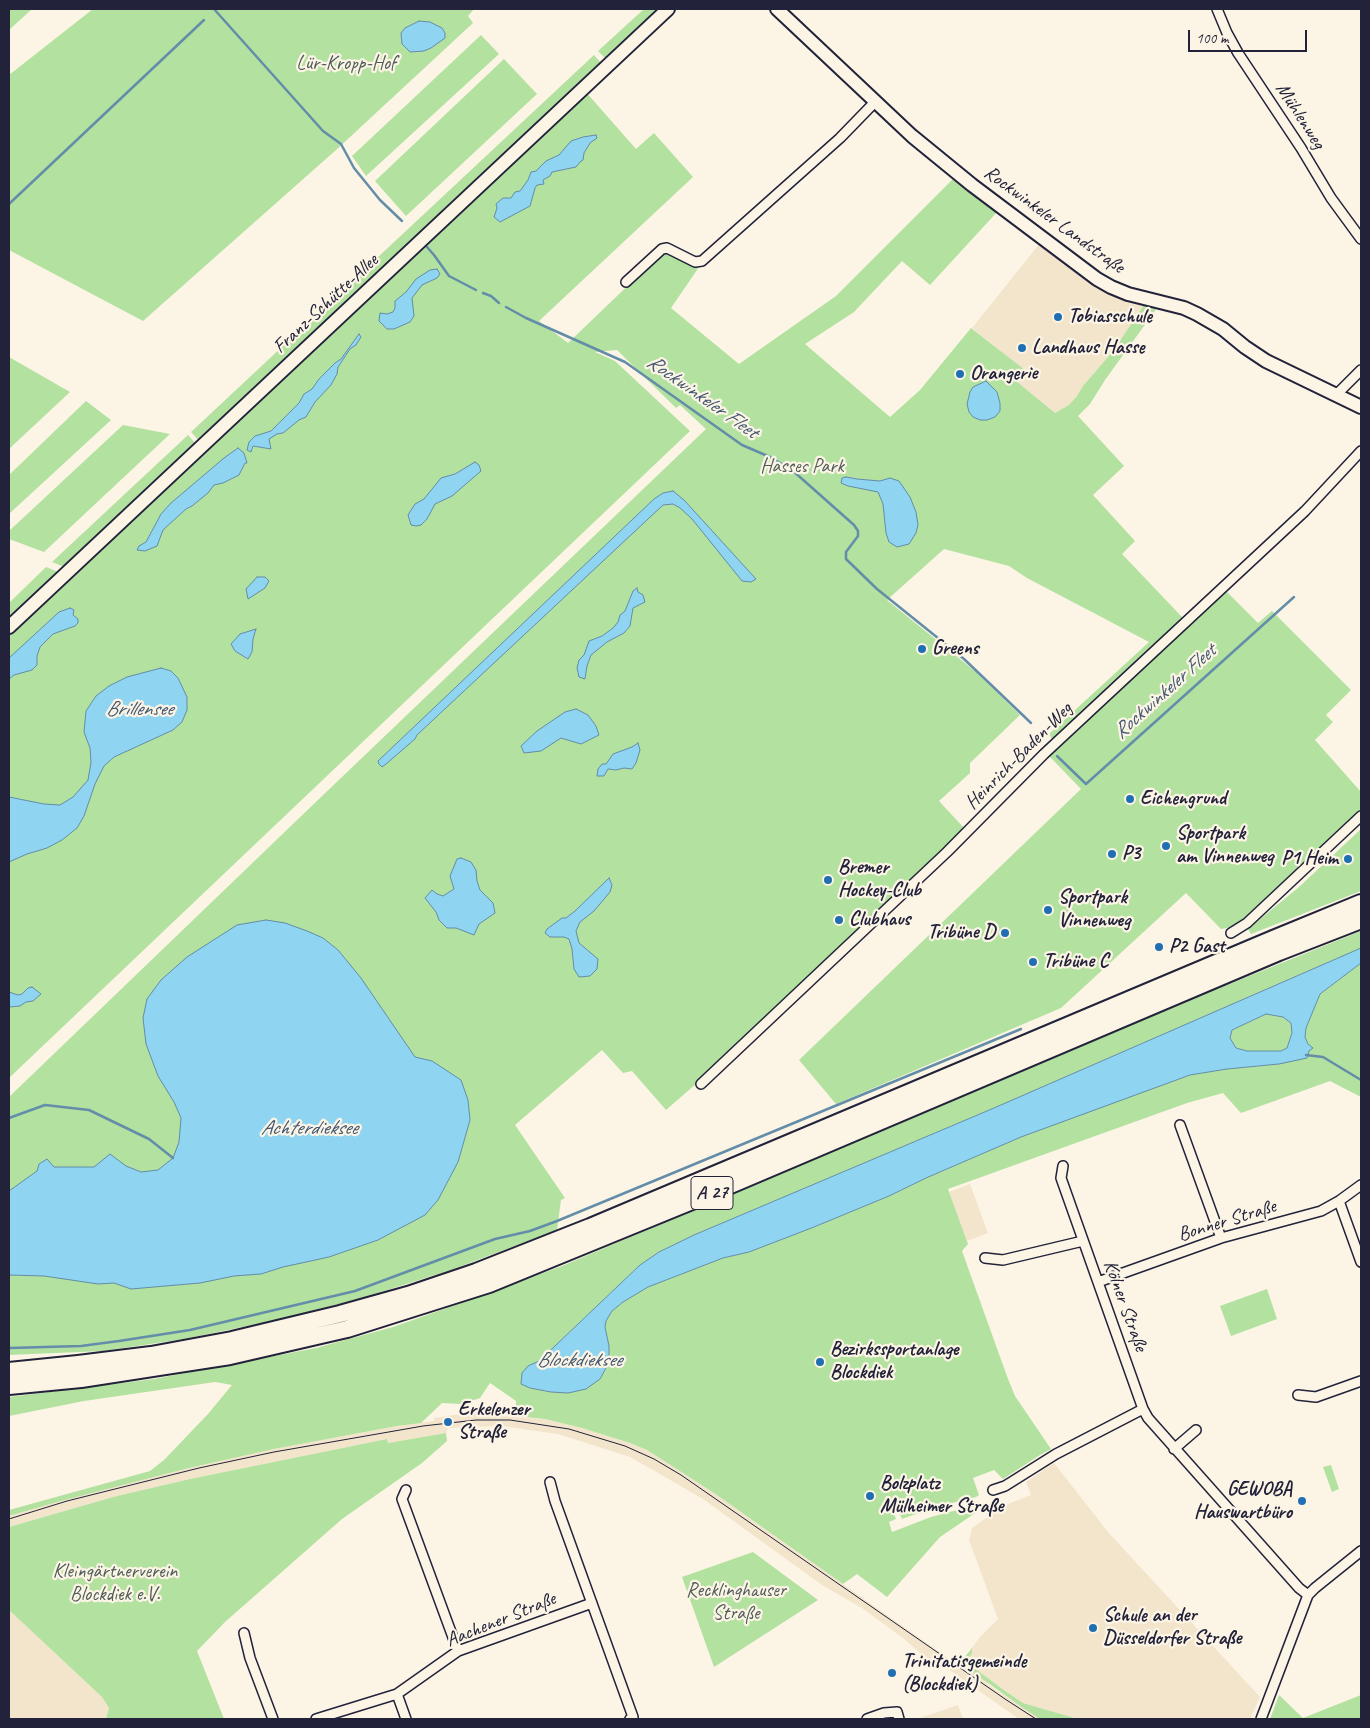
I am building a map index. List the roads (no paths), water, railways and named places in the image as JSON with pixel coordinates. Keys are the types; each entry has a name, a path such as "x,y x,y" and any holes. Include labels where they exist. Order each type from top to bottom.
{"highway":[{"name":"A 27","path":"9,1371 151,1355 232,1340 340,1314 408,1295 476,1272 599,1224 1264,942 1361,903"},
{"name":"A 27","path":"9,1386 81,1379 230,1356 347,1329 489,1284 691,1202 1270,956 1361,920"}],"main road":[{"name":"Franz-Schütte-Allee","path":"9,627 668,9"},
{"name":"Rockwinkeler Landstraße","path":"777,9 912,136 965,179 1097,279 1128,294 1184,308 1197,314 1223,329 1266,362 1361,407"}],"street":[{"name":"Mühlenweg","path":"1217,9 1238,53 1331,198 1361,239"},
{"path":"626,282 662,249 667,248 695,262 702,261 840,138 875,102"},
{"path":"1336,396 1361,370"},
{"name":"Heinrich-Baden-Weg","path":"701,1084 947,852 1048,750 1306,511 1361,451"},
{"path":"1231,933 1247,923 1361,816"},
{"path":"1180,1125 1221,1238"},
{"name":"Kölner Straße","path":"1064,1166 1061,1178 1143,1409 1174,1449 1292,1581 1308,1595"},
{"name":"Bonner Straße","path":"1098,1282 1221,1238 1321,1211 1361,1185"},
{"path":"1339,1201 1360,1252 1361,1262"},
{"path":"985,1258 1003,1260 1083,1241"},
{"path":"1298,1395 1316,1397 1361,1381"},
{"path":"993,1490 1005,1486 1056,1454 1143,1409"},
{"path":"1174,1449 1196,1430"},
{"path":"550,1482 555,1501 633,1717 630,1719"},
{"path":"406,1490 402,1499 458,1651"},
{"path":"1261,1719 1308,1595 1361,1551"},
{"name":"Aachener Straße","path":"316,1719 398,1694 458,1651 592,1603"},
{"path":"244,1633 250,1658 273,1719"},
{"path":"398,1694 406,1719"},
{"path":"867,1719 884,1713 898,1716"}],"water":[{"path":"419,21 430,22 442,28 445,38 424,51 410,52 402,44 401,33 405,28"},
{"path":"596,135 597,138 590,143 584,153 583,160 576,167 552,172 550,176 543,180 544,184 537,185 530,206 500,222 494,217 497,208 496,204 503,198 511,198 515,192 520,191 531,172 536,171 546,161 559,155 571,141"},
{"path":"437,269 440,274 437,278 422,285 412,298 414,316 410,322 394,329 387,329 379,321 380,313 387,314 393,312 395,301 406,292 416,279 430,270"},
{"path":"359,334 361,337 338,367 337,374 331,385 315,402 306,417 299,420 283,433 269,439 271,449 253,446 251,452 247,450 249,442 255,436 271,431 299,403 304,394 312,389 319,379 341,359"},
{"path":"986,381 997,392 1000,411 995,417 980,420 973,417 969,412 967,404 973,387"},
{"path":"238,448 244,453 247,463 245,463 239,475 214,485 208,493 186,509 163,530 157,546 145,551 137,550 139,546 146,542 161,514 171,503"},
{"path":"475,462 479,465 481,471 452,496 435,504 427,519 421,525 411,525 408,515 415,504 424,499 441,478 455,474"},
{"path":"842,478 880,481 890,478 899,481 910,497 916,512 918,525 916,533 909,544 897,547 889,542 886,533 883,504 878,492 841,483"},
{"path":"673,491 684,500 756,579 751,582 742,581 692,519 673,504 663,505 417,735 415,739 382,767 379,764 378,761 654,499 663,493"},
{"path":"257,577 265,577 269,581 265,588 248,599 246,589"},
{"path":"637,588 638,592 643,595 645,602 633,608 630,626 624,633 607,642 591,655 585,679 579,677 577,668 579,660 584,655 589,641 602,636 613,628 618,622 620,615 625,611 633,591"},
{"path":"70,608 74,610 73,615 78,619 78,623 75,626 53,634 40,647 37,665 32,670 14,675 9,679 9,658 59,612"},
{"path":"256,629 252,652 248,659 235,651 231,644 240,634"},
{"name":"Brillensee","path":"161,668 171,671 178,678 187,697 187,710 182,722 173,730 114,757 104,766 95,784 84,816 77,828 62,840 47,848 9,862 9,797 60,805 73,797 88,780 91,762 90,748 84,732 86,711 96,696 109,686 127,677"},
{"path":"576,709 588,715 596,726 599,735 581,744 561,738 541,751 524,753 521,746 537,731 565,712"},
{"path":"638,743 640,750 632,769 608,769 604,776 597,776 598,769 602,764 606,764 613,754"},
{"path":"461,858 471,862 476,870 480,890 493,903 495,913 479,924 474,935 456,928 447,928 439,920 436,912 425,898 432,890 443,896 454,889 450,876 457,859"},
{"path":"609,878 612,885 610,892 594,911 580,922 576,931 579,943 598,959 597,969 590,976 579,977 574,969 569,939 550,937 545,933 547,929 562,918 566,918 575,911"},
{"name":"Achterdieksee","path":"266,920 285,923 307,931 323,938 338,950 361,978 415,1057 432,1061 461,1080 468,1100 470,1120 458,1162 438,1200 425,1215 378,1240 329,1257 261,1274 234,1276 200,1283 131,1289 114,1283 98,1284 44,1276 9,1275 9,1191 37,1171 39,1164 47,1159 54,1167 94,1167 110,1154 126,1166 141,1172 158,1170 173,1158 179,1142 181,1118 174,1102 158,1076 146,1044 143,1018 147,999 161,980 187,957 237,925"},
{"name":"Blockdieksee","path":"1361,948 1361,963 1320,994 1306,1028 1305,1037 1308,1044 1313,1048 1309,1051 1307,1058 1279,1064 1190,1075 1021,1137 814,1227 749,1252 723,1258 648,1287 623,1302 612,1311 606,1321 609,1358 600,1379 586,1389 568,1393 530,1388 521,1384 522,1373 528,1366 539,1361 640,1265 659,1252 694,1235 994,1108","holes":["1266,1014 1283,1017 1291,1023 1292,1033 1287,1048 1281,1051 1247,1051 1236,1048 1230,1038 1232,1030"]},
{"path":"32,987 41,994 33,1001 26,1002 20,1006 9,1007 9,992 18,995"}],"waterway":[{"name":"Rockwinkeler Fleet","path":"214,9 323,131 341,144 354,168 380,200 402,221"},
{"path":"9,204 204,20"},
{"name":"Rockwinkeler Fleet","path":"427,247 449,276 476,290"},
{"name":"Rockwinkeler Fleet","path":"483,293 491,296 499,303"},
{"name":"Rockwinkeler Fleet","path":"506,307 526,318 625,362 742,445 770,457 792,470 854,525 858,531 858,536 846,552 846,559 877,589 964,659 1031,723"},
{"name":"Rockwinkeler Fleet","path":"1057,756 1086,784 1294,597"},
{"path":"9,1348 81,1346 190,1330 355,1291 495,1239 530,1231 557,1221 1021,1029"},
{"path":"1306,1055 1323,1057 1361,1080"},
{"path":"9,1118 45,1105 89,1110 149,1139 173,1158"}],"tram line":[{"path":"9,1519 67,1501 199,1468 274,1452 423,1426 476,1420 510,1420 569,1429 625,1446 654,1459 681,1475 1036,1719"}],"place":[{"name":"Tobiasschule","path":"1058,317"},
{"name":"Landhaus Hasse","path":"1022,348"},
{"name":"Orangerie","path":"960,374"},
{"name":"Greens","path":"922,649"},
{"name":"Eichengrund","path":"1130,799"},
{"name":"Sportpark am Vinnenweg","path":"1166,846"},
{"name":"P3","path":"1112,854"},
{"name":"P1 Heim","path":"1348,859"},
{"name":"Bremer Hockey-Club","path":"828,880"},
{"name":"Sportpark Vinnenweg","path":"1048,910"},
{"name":"Clubhaus","path":"839,920"},
{"name":"Tribüne D","path":"1005,933"},
{"name":"P2 Gast","path":"1159,947"},
{"name":"Tribüne C","path":"1033,962"},
{"name":"Bezirkssportanlage Blockdiek","path":"820,1362"},
{"name":"Erkelenzer Straße","path":"448,1422"},
{"name":"Bolzplatz Mülheimer Straße","path":"870,1496"},
{"name":"GEWOBA Hauswartbüro","path":"1302,1501"},
{"name":"Schule an der Düsseldorfer Straße","path":"1093,1628"},
{"name":"Trinitatisgemeinde (Blockdiek)","path":"892,1673"}],"park label":[{"name":"Lür-Kropp-Hof","path":"346,64"},
{"name":"Hasses Park","path":"802,467"},
{"name":"Kleingärtnerverein Blockdiek e.V.","path":"115,1584"},
{"name":"Recklinghauser Straße","path":"736,1602"}]}
